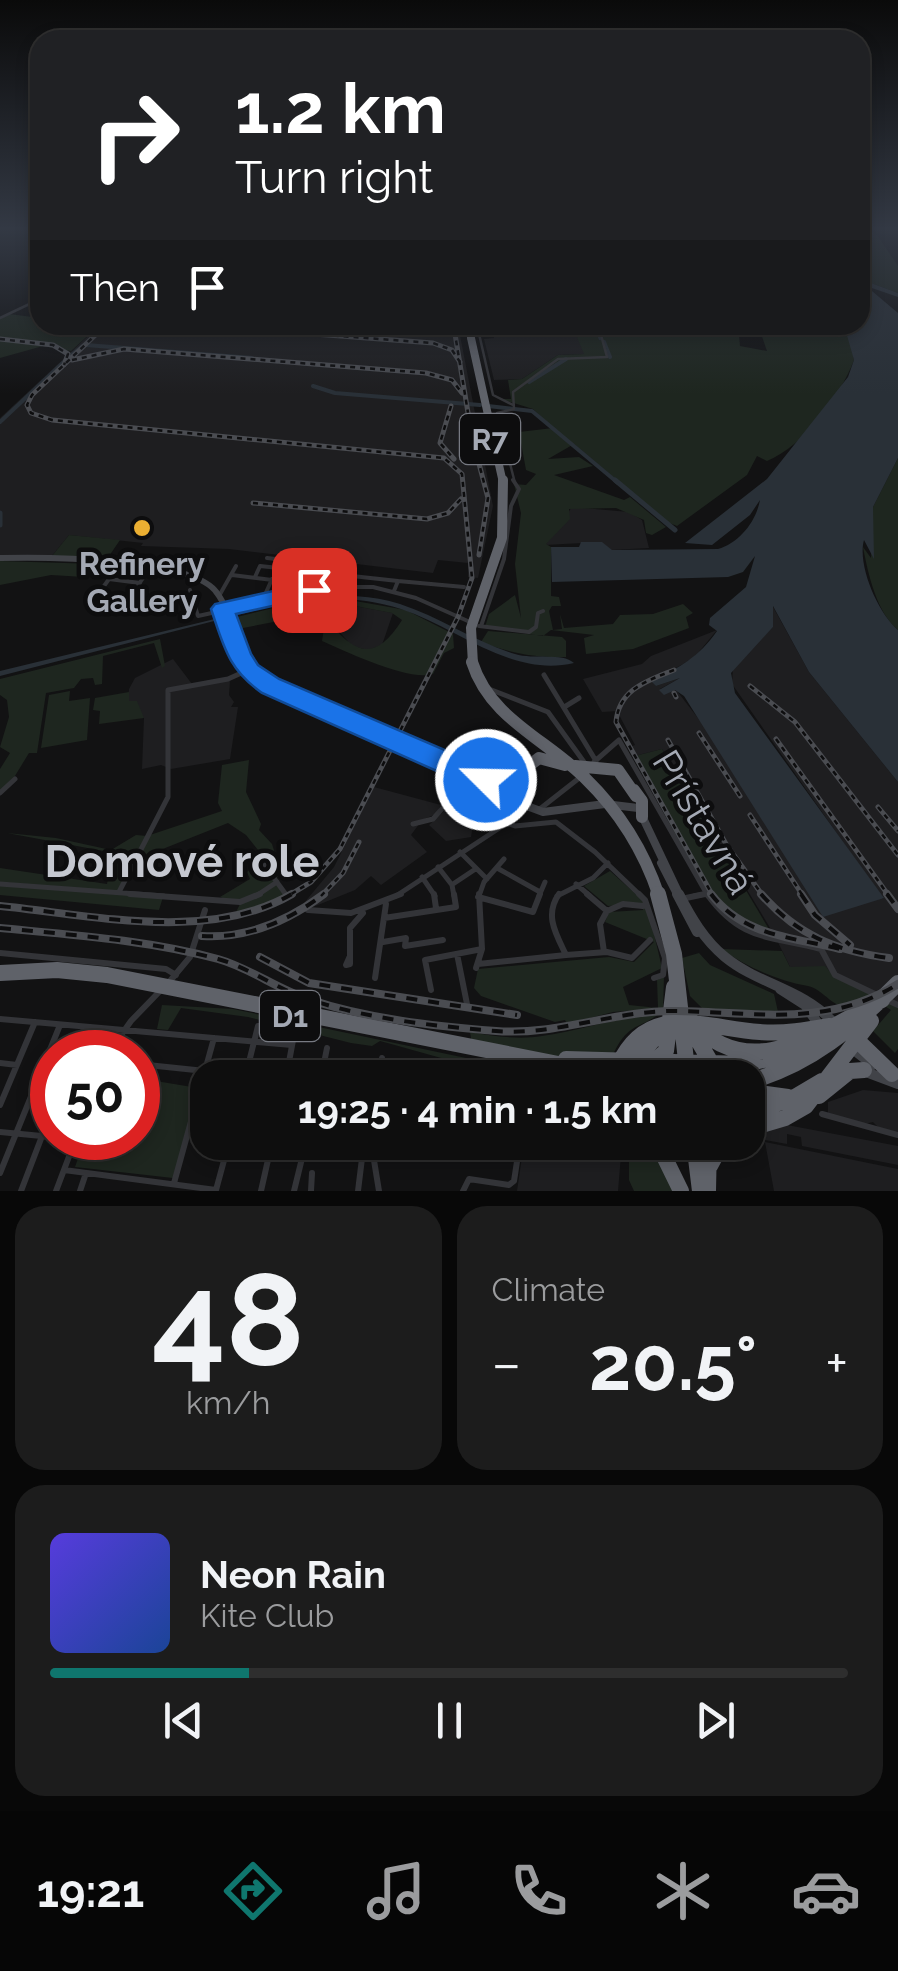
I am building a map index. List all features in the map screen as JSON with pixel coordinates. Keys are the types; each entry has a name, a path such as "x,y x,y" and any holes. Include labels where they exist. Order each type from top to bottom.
{"highway":[{"name":"R7","path":"474,335 504,496 504,533 499,557 464,640 486,700 525,734 581,770"},
{"name":"R7","path":"469,659 495,704 622,802 630,841 651,884 666,932 678,994 705,1060"},
{"path":"496,792 532,754 525,734"},
{"path":"496,792 539,758 581,770 620,769 630,778 622,802"},
{"path":"470,777 489,778 496,792"},
{"name":"D1","path":"0,976 70,976 152,986 174,982 525,1060"},
{"path":"765,1079 818,1056 890,1003 898,983"},
{"path":"765,1119 800,1111 898,992"},
{"path":"626,1060 627,1046 662,1022 678,994"},
{"path":"678,994 697,1029 717,1042 761,1052 788,1046 890,1003"},
{"path":"678,994 704,1060"},
{"path":"662,1022 680,1020 769,1032 827,1027"},
{"path":"765,1080 814,1065 871,1021"},
{"path":"651,1060 663,1056 662,1022"},
{"path":"765,1061 779,1058 827,1027"},
{"path":"847,1055 896,1078"},
{"path":"765,1109 811,1088 847,1055"},
{"path":"765,1095 797,1096 848,1072 864,1070"},
{"path":"666,1160 682,1191"},
{"path":"691,1160 697,1191"},
{"path":"697,1191 702,1177"}],"main road":[{"path":"0,558 95,560 202,578 218,596 248,670 270,686 496,792 549,812 622,802"},
{"path":"496,792 541,808 622,802"},
{"path":"622,802 684,896 706,939 724,958 800,992 827,1027"},
{"path":"684,896 700,936 718,958 739,972 791,994 827,1027"},
{"path":"847,1055 864,1070 896,1078"}],"street":[{"path":"0,318 30,304"},
{"path":"475,335 492,395 514,407"},
{"path":"514,407 512,392 558,359 607,356 600,335"},
{"path":"499,557 519,486 512,478 497,415 514,407"},
{"path":"267,558 318,564 310,583"},
{"path":"218,596 236,566"},
{"path":"255,577 260,566 464,587"},
{"path":"332,574 335,566"},
{"path":"136,590 150,568"},
{"path":"232,575 330,587"},
{"path":"126,607 92,603 108,579 140,583"},
{"path":"262,600 272,579"},
{"path":"394,592 398,580"},
{"path":"190,590 198,616 262,600 358,585 394,592 474,622 526,633 536,628 538,613 543,611"},
{"path":"119,892 168,797 168,690 228,680 248,670"},
{"path":"544,674 563,709 581,770"},
{"path":"487,688 553,716 581,770"},
{"path":"553,716 579,698"},
{"name":"Prístavná","path":"581,770 619,740 705,894 721,914 741,930 764,939 821,949 828,966 839,977 890,1003"},
{"path":"541,808 581,770"},
{"path":"0,794 14,779"},
{"path":"414,824 433,820 450,802 465,803 496,792 504,824"},
{"path":"350,956 350,928 364,913 386,904 504,824 514,827 556,822 599,856 605,866 618,872 648,905 665,958 663,974 654,978"},
{"path":"460,852 487,879"},
{"path":"504,859 478,896 484,940 477,966 604,953 632,958 650,940"},
{"path":"263,863 287,896"},
{"path":"566,955 552,928 550,912 559,893 593,878 605,866"},
{"path":"376,908 384,915 456,907 452,885 438,867"},
{"path":"497,868 540,892"},
{"path":"452,885 474,870"},
{"path":"422,877 434,892 436,910"},
{"path":"0,884 248,901 277,882"},
{"path":"478,896 532,912 545,882"},
{"path":"576,884 608,911"},
{"path":"684,896 705,894"},
{"path":"0,1018 120,1030 174,982 190,957 205,910 204,903 195,899"},
{"path":"205,910 220,901"},
{"path":"376,978 386,904"},
{"path":"604,953 600,924 608,911 623,904 643,906"},
{"path":"308,910 364,913"},
{"path":"382,942 406,938 404,946 443,940"},
{"path":"431,990 425,960 482,949"},
{"path":"0,953 174,982"},
{"path":"457,954 467,1004"},
{"path":"1,1099 35,1022"},
{"path":"0,1173 60,1024"},
{"path":"249,1060 258,1026"},
{"path":"160,1033 292,1045"},
{"path":"289,1060 294,1034"},
{"path":"208,1060 214,1038"},
{"path":"325,1060 327,1048"},
{"path":"0,1063 17,1065"},
{"path":"160,1066 190,1069"},
{"path":"822,1114 898,1136"},
{"path":"174,1183 190,1127"},
{"path":"0,1132 30,1135"},
{"path":"21,1191 33,1160"},
{"path":"56,1191 68,1160"},
{"path":"64,1170 216,1191 224,1160"},
{"path":"262,1191 268,1160"},
{"path":"294,1191 302,1160"},
{"path":"358,1191 364,1160"},
{"path":"372,1160 379,1191"},
{"path":"462,1191 469,1179 484,1178 509,1185 514,1181 517,1160"},
{"path":"311,1191 312,1172"},
{"path":"80,1191 86,1173"}],"shaded area":[{"path":"870,283 870,283 898,283 898,293"},
{"path":"870,283 898,293 898,297 870,287"},
{"path":"870,289 898,313 898,458 873,507 874,559 864,540 863,550 871,588 898,630 898,782 809,672 773,606 773,627 731,673 735,693 884,898 823,917 684,696 675,690 664,695 659,690 680,678 656,686 651,681 688,661 710,640 717,631 709,625 710,618 746,587 755,556 743,572 728,577 552,582 551,547 579,547 581,542 602,542 612,550 726,546 745,530 760,500 750,515 712,545 685,543 767,479 848,377 854,360 847,335 870,335"},
{"path":"9,314 30,317 30,335 88,335 71,351 43,346 0,358 0,319"},
{"path":"89,335 460,335 493,506 478,578 468,577 468,563 438,560 433,573 229,549 141,546 143,543 69,535 52,556 0,555 0,418"},
{"path":"494,335 576,335 585,354 558,355 522,379 494,380 484,339"},
{"path":"576,335 739,335 740,346 767,351 761,335 849,335 854,360 840,389 807,432 767,461 757,456 747,475 677,526 667,522 574,444 548,459 579,457 593,466 554,475 624,500 630,497 666,527 652,535 646,533 644,520 616,508 569,509 570,519 546,544 551,547 551,596 559,597 561,606 552,606 549,611 553,630 562,629 560,614 564,628 613,624 620,615 653,614 683,604 693,613 686,617 689,628 633,649 586,654 584,638 594,635 551,630 543,636 485,627 489,614 515,595 521,618 515,564 521,513 514,484 526,485 536,474 526,470 519,432 553,428 533,409 501,399 511,399 508,380 522,379 558,355 584,354"},
{"path":"898,458 898,630 879,603 863,547 871,558 873,507"},
{"path":"572,507 629,512 642,520 649,548 611,550 601,542 545,545"},
{"path":"69,535 120,540 107,559 52,556"},
{"path":"0,561 97,564 84,577 51,575 0,585"},
{"path":"314,595 389,601 515,654 562,658 574,663 528,663 506,657 401,609 326,599 280,604 0,676 0,671"},
{"path":"344,599 406,610 453,634 454,648 444,653 433,674 423,675 378,665 322,641 325,622 310,615 243,628 237,639 229,619 277,607","holes":["355,606 392,613 402,620 380,645 370,649 351,643 319,610"]},
{"path":"772,605 809,672 898,782 898,1014 870,997 790,967 662,749 635,756 630,747 635,745 617,711 602,712 583,679 642,664 651,656 717,630 694,658 652,681 656,686 680,678 660,689 677,691 708,731 883,899 732,684 733,667 773,627"},
{"path":"355,606 393,613 382,645 368,650 352,646 319,609"},
{"path":"488,631 562,637 566,641 566,657 523,654 481,642"},
{"path":"160,639 165,666 162,668 154,643 103,656 102,684 95,685 93,678 81,679 74,688 46,693 37,753 29,753 0,793 0,769 10,753 0,747 9,717 7,700 0,695 0,679"},
{"path":"173,659 192,684 227,678 230,681 229,695 234,702 231,707 238,707 230,759 171,769 161,765 142,769 144,718 128,701 129,689 135,678"},
{"path":"70,691 69,701 90,698 87,740 41,748 49,695"},
{"path":"129,692 129,701 137,701 144,718 99,724 100,711 93,710 95,698"},
{"path":"662,749 773,936 749,925 727,908 690,861 635,756"},
{"path":"249,760 246,792 261,824 259,830 272,844 277,860 291,860 274,881 287,899 234,916 240,904 220,897 250,879 247,872 254,866 258,850 246,835 228,823 130,862 118,891 0,882 0,868 107,884 112,854 109,852 7,833 111,850 136,835 147,836 222,811 218,803 222,765"},
{"path":"374,787 441,805 411,835 427,852 381,885 371,876 355,890 308,909 304,903 334,867"},
{"path":"453,803 476,807 471,837 446,841 429,825"},
{"path":"610,871 647,904 662,968 623,987 629,1005 658,1008 657,980 664,977 663,1010 629,1031 611,1059 557,1058 472,1044 470,1032 533,1037 652,1015 651,1009 613,1012 567,1024 565,1020 555,1022 481,996 474,988 478,969 609,957 634,962 654,942 605,922 609,912 643,910 643,904 608,906 584,886"},
{"path":"0,884 163,897 159,910 0,895"},
{"path":"721,949 782,951 790,967 825,966 832,974 898,1007 898,1049 895,1053 873,1031 891,1010 871,997 855,1006 843,1007 813,988 763,972"},
{"path":"699,953 710,965 774,994 778,1012 705,1011 690,996 682,958"},
{"path":"162,1005 233,1009 475,1060 448,1060 380,1041 372,1046 351,1043 248,1017 181,1008 168,1030 157,1029"},
{"path":"160,1082 190,1087 190,1117 173,1178 75,1167 77,1160 160,1160"},
{"path":"863,1090 898,1093 898,1133 873,1122 864,1124 828,1114 828,1102"},
{"path":"787,1125 898,1146 898,1165 802,1146 801,1137 787,1134 787,1144 765,1140 765,1130"},
{"path":"765,1142 898,1169 898,1191 774,1191"},
{"path":"522,1160 621,1160 618,1191 517,1191"},
{"path":"629,1160 662,1160 678,1191 634,1191 629,1180"}],"waterway":[{"path":"598,335 600,339"},
{"path":"604,342 610,357"},
{"path":"69,357 84,345"},
{"path":"86,345 252,358"},
{"path":"0,422 67,359"},
{"path":"529,382 566,359"},
{"path":"313,386 335,393 480,405"},
{"path":"488,406 532,411 618,483"},
{"path":"615,480 675,530"},
{"path":"0,513 0,525"}],"railway":[{"path":"64,365 95,335"},
{"path":"327,335 433,343 452,350 459,361"},
{"path":"455,335 459,361"},
{"path":"0,339 53,345 68,354 64,365"},
{"path":"72,360 124,349 426,373 452,380 462,393"},
{"path":"459,361 472,437 488,498 479,555"},
{"path":"64,365 32,395 27,405 31,413 52,420 444,458 462,474 472,578 458,617 340,849 311,882 289,895"},
{"path":"451,406 440,443 454,459"},
{"path":"253,503 427,519 448,513 461,499"},
{"path":"674,670 629,694 616,722 713,896"},
{"path":"750,686 795,722 898,855"},
{"path":"674,693 676,697"},
{"path":"699,733 740,796"},
{"path":"776,739 889,896"},
{"path":"668,740 726,844 763,896"},
{"path":"878,807 898,831"},
{"path":"750,815 803,896"},
{"path":"321,896 343,873 359,842"},
{"path":"711,894 753,927 840,949"},
{"path":"801,894 815,915 850,945"},
{"path":"887,894 898,909"},
{"path":"0,906 111,919 187,922 259,909 289,895"},
{"path":"202,936 235,934 267,926 321,896"},
{"path":"763,896 789,920 819,939 889,958"},
{"path":"0,928 191,952 230,963 330,1006 401,1021 496,1031 541,1030 653,1012 818,1012 872,998 898,984"},
{"path":"260,957 309,983 517,1015"}],"place":[{"name":"Refinery Gallery","path":"142,528"}],"district":[{"name":"Domové role","path":"182,861"}],"route":[{"path":"314,590 223,609 239,656 250,672 270,686 486,780"}]}
